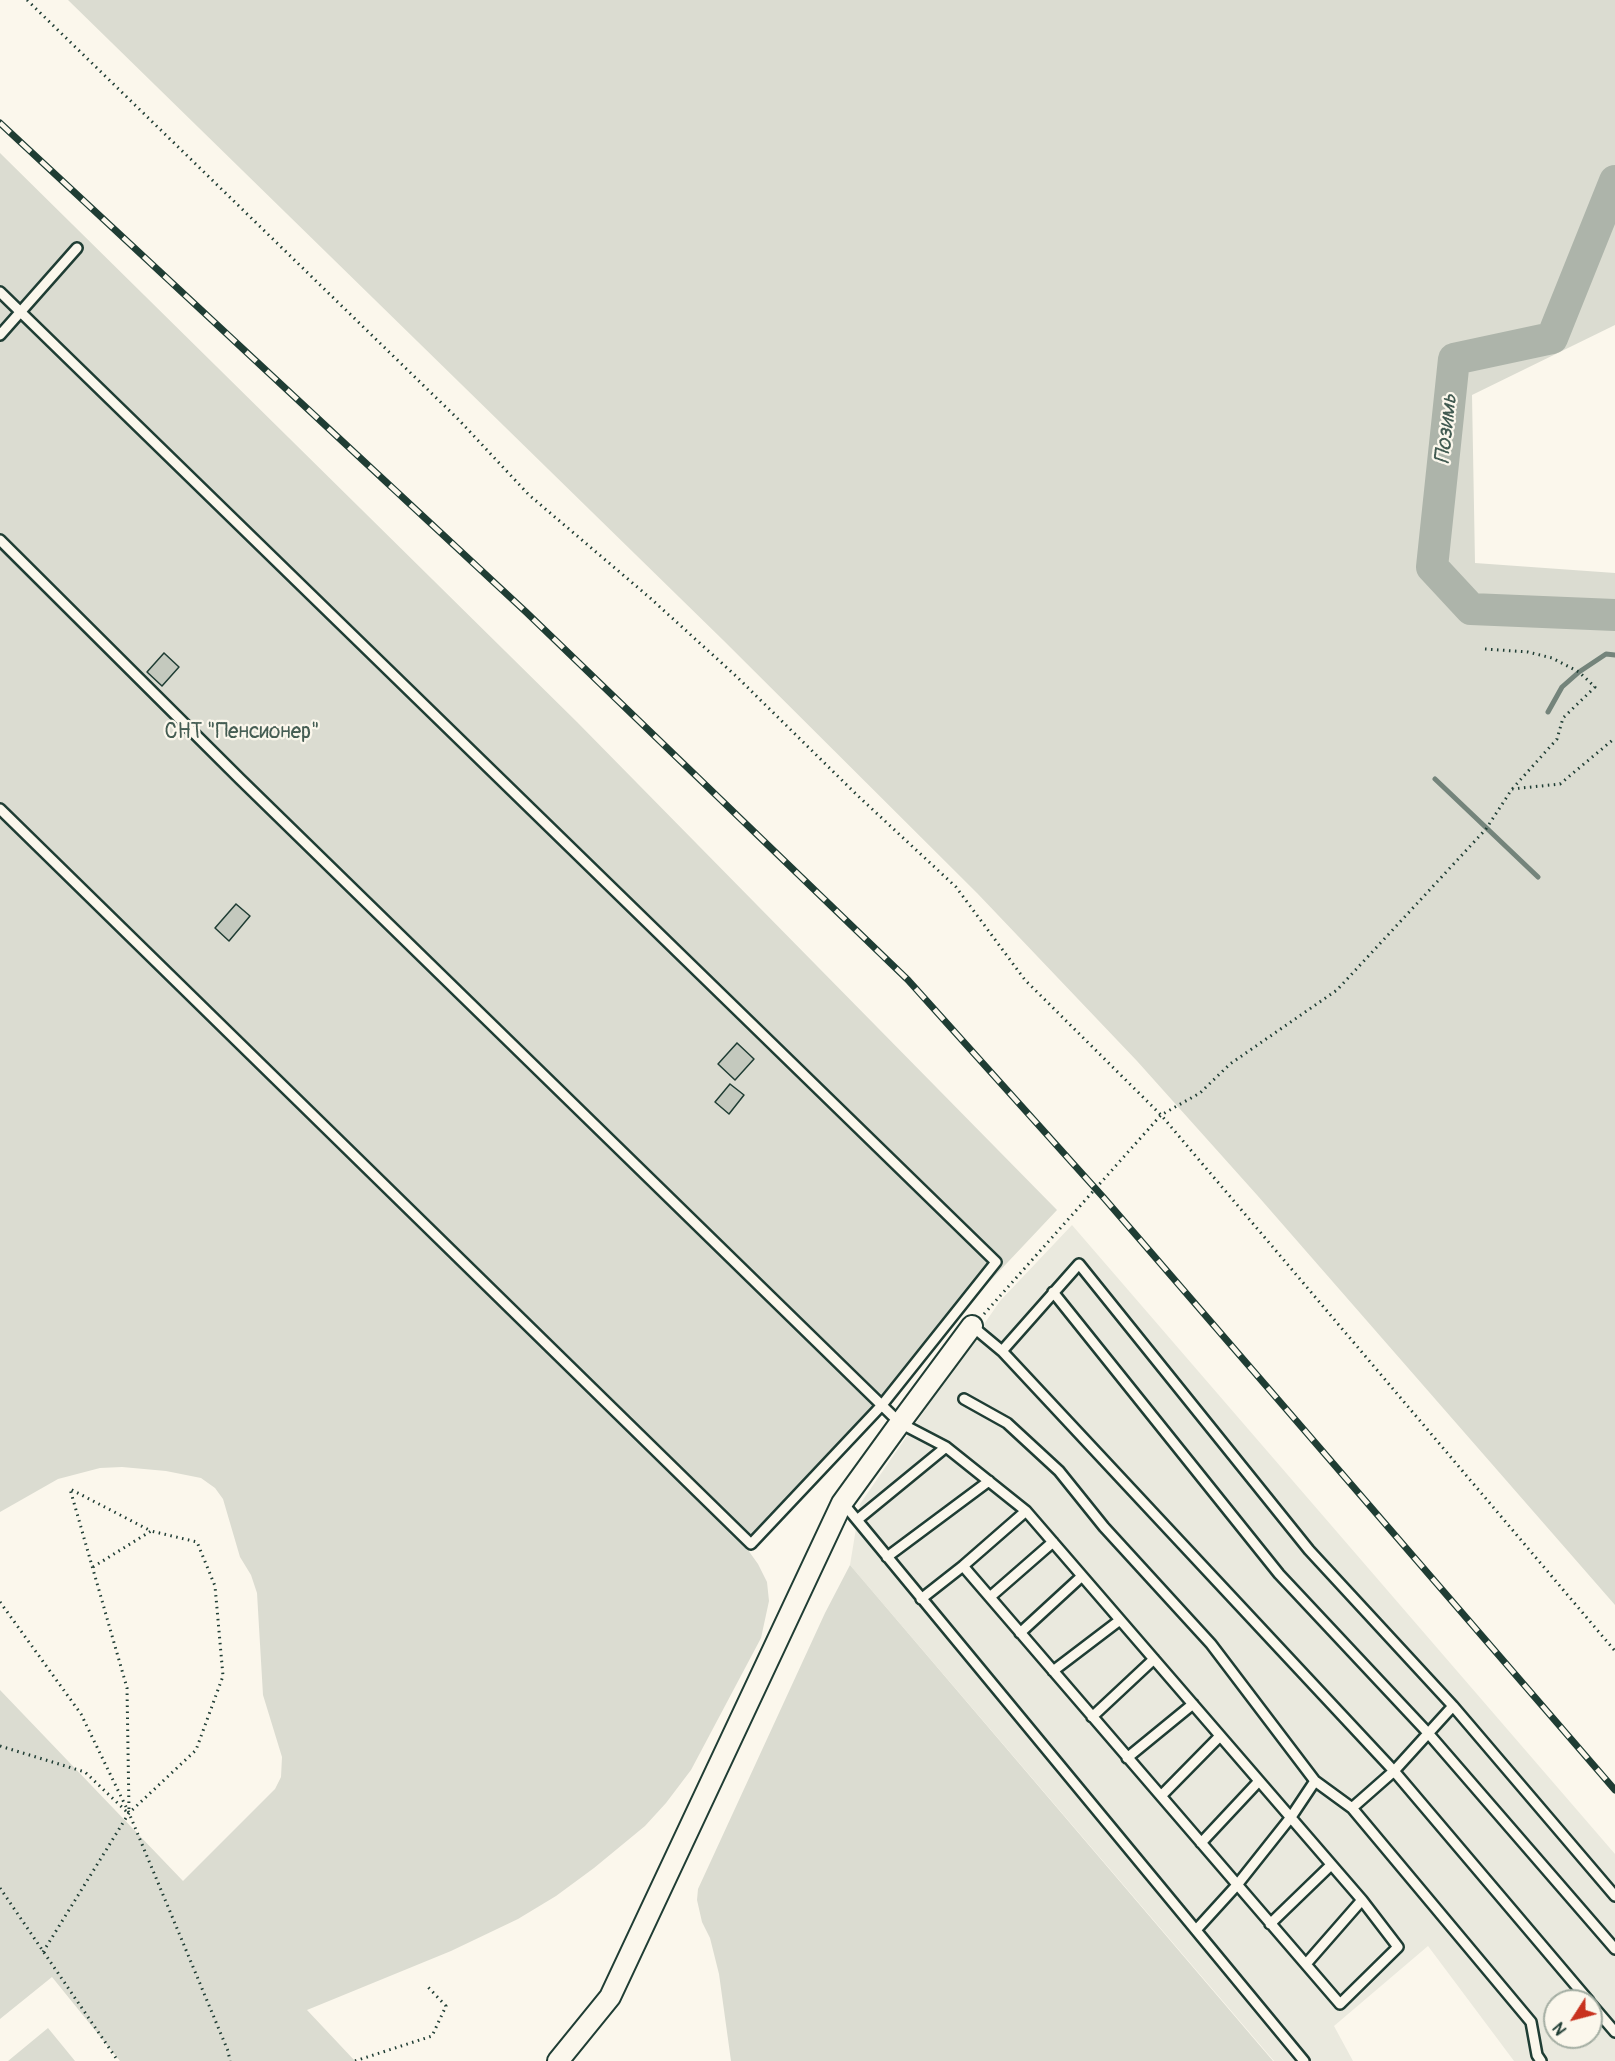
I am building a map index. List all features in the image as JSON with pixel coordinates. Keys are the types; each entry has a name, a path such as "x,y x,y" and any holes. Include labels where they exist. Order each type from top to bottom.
{"street":[{"path":"558,2061 610,1997 843,1503 972,1326"}],"lane":[{"path":"0,334 77,248"},
{"path":"0,292 996,1262 882,1405 751,1544 0,809"},
{"path":"0,540 257,796 900,1423 946,1448 1026,1511 1362,1900 1398,1947 1340,2004 963,1566"},
{"path":"1002,1351 1079,1264 1309,1550 1453,1706 1615,1896"},
{"path":"1053,1292 1279,1574 1428,1733 1615,1949"},
{"path":"972,1326 1002,1351 1394,1771 1579,1989"},
{"path":"964,1399 1007,1423 1059,1471 1104,1527 1211,1644 1315,1781 1352,1808 1532,2022 1537,2055 1541,2061"},
{"path":"856,1520 946,1448"},
{"path":"887,1557 988,1481"},
{"path":"843,1503 1304,2061"},
{"path":"921,1599 1026,1511"},
{"path":"990,1597 1053,1542"},
{"path":"1020,1633 1082,1576"},
{"path":"1053,1671 1120,1620"},
{"path":"1092,1717 1154,1659"},
{"path":"1127,1758 1193,1704"},
{"path":"1352,1808 1394,1771 1453,1706"},
{"path":"1161,1796 1220,1736"},
{"path":"1200,1843 1259,1781"},
{"path":"1196,1930 1237,1885 1291,1817 1315,1781"},
{"path":"1270,1924 1331,1865"},
{"path":"1306,1964 1362,1900"},
{"path":"1603,2018 1615,2032"}],"path":[{"path":"27,0 449,410 529,495 649,597 736,676 857,795 956,887 1025,980 1161,1115 1615,1651"},
{"path":"972,1326 1161,1115 1200,1093 1230,1064 1337,990 1486,829 1512,789 1557,739 1563,718 1595,687 1579,672 1552,658 1528,652 1485,649"},
{"path":"1512,789 1560,784 1615,738"},
{"path":"44,1952 129,1813 196,1750 223,1676 215,1586 197,1542 151,1531 70,1489 127,1688 129,1813"},
{"path":"93,1567 151,1531"},
{"path":"0,1602 81,1714 129,1813 230,2061"},
{"path":"0,1746 85,1772 129,1813"},
{"path":"0,1888 118,2061"},
{"path":"355,2061 432,2036 446,2006 427,1986"}],"shaded area":[{"path":"1072,1225 1615,1854 1615,2061 1514,2061 1428,1946 1334,2026 1353,2061 1274,2061 850,1565 860,1504 1000,1301"}],"green space":[{"path":"68,0 1615,0 1615,325 1472,395 1475,563 1615,573 1615,1605 1137,1061 977,893 723,640"},
{"name":"СНТ \"Пенсионер\"","path":"0,153 577,722 1057,1210 743,1543 767,1582 769,1601 761,1638 691,1770 666,1803 645,1826 594,1868 556,1896 518,1919 451,1951 307,2010 355,2061 120,2061 52,1977 0,2019 0,1690 183,1881 275,1789 281,1777 282,1757 263,1695 257,1593 251,1575 240,1557 223,1499 215,1488 201,1478 166,1471 122,1467 100,1468 58,1479 0,1512"},
{"path":"850,1565 1273,2061 731,2061 719,1974 710,1938 702,1922 697,1900 698,1889 825,1613"},
{"path":"48,2028 75,2061 8,2061"}],"building":[{"path":"164,653 179,667 162,686 147,672"},
{"path":"236,904 250,916 229,941 215,928"},
{"path":"737,1043 754,1059 735,1080 718,1064"},
{"path":"730,1084 744,1095 729,1114 715,1102"}],"waterway":[{"name":"Позимь","path":"1615,181 1552,338 1454,359 1432,567 1471,609 1615,615"},
{"path":"1548,712 1562,687 1579,672 1606,654 1615,655"},
{"path":"1435,779 1538,877"}],"railway":[{"path":"0,123 526,612 908,980 1104,1198 1615,1790"}]}
